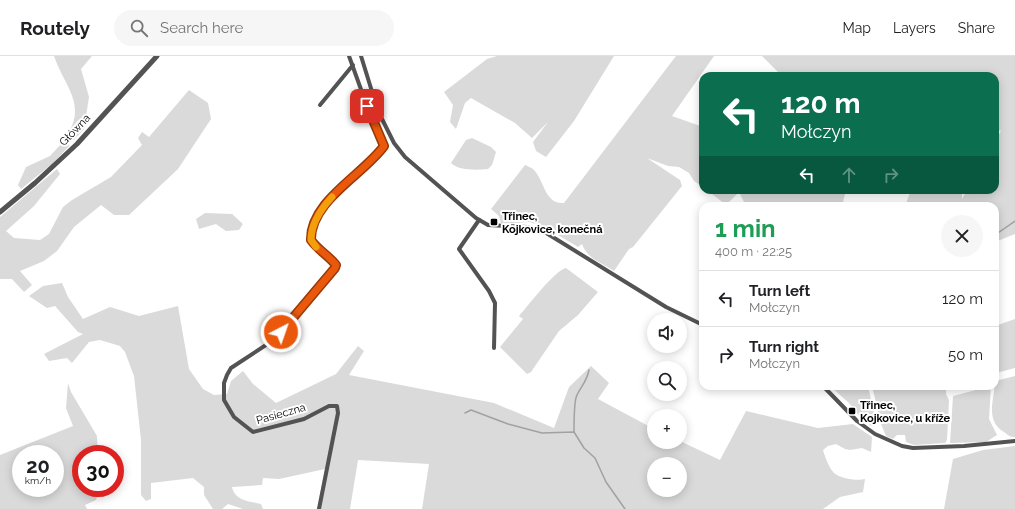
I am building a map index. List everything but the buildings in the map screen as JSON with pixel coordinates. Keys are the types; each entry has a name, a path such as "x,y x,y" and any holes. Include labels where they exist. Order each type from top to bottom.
{"street":[{"name":"Główna","path":"0,212 35,184 76,144 157,56"},
{"path":"320,105 353,65 349,56"},
{"path":"361,56 378,111 394,143 405,158 479,220 488,225 527,227 543,231 666,307 699,323"},
{"name":"Pasieczna","path":"319,509 338,413 337,406 329,406 304,419 253,432 234,417 224,400 224,383 231,368 275,339 335,268 336,265 332,260 311,240 312,230 320,212 384,146 372,120 353,65"},
{"path":"479,220 459,250 489,291 495,303 494,348"},
{"path":"827,390 857,421 875,434 902,446 913,448 1015,441"}],"shaded area":[{"path":"54,56 92,56 81,69 89,97 84,129 74,140 65,138 72,127 75,116 75,106"},
{"path":"497,56 614,56 574,121 546,157 536,151 533,142 548,122 532,138 515,123 471,98 465,103 456,129 450,122 453,105 444,92 487,59"},
{"path":"676,56 714,56 703,72 699,72 699,77 672,116 699,126 699,184 694,181 689,173 679,167 668,166 647,158 680,180 682,186 633,247 629,249 614,271 591,257 582,244 578,247 543,226 529,222 501,224 499,216 491,209 525,165 534,170 549,196 553,200 558,203 564,203"},
{"path":"762,56 1015,56 1015,234 999,240 999,202 906,202 910,194 962,194 962,199 965,194 999,194 999,134 1001,131 999,130 999,72 778,72"},
{"path":"189,90 208,103 211,119 178,169 129,215 114,215 101,205 74,227 57,251 44,261 20,271 32,285 24,292 12,279 0,279 0,217 57,169 60,174 34,206 6,231 14,238 40,240 49,234 63,207 111,177 142,145 138,138 142,132 149,137"},
{"path":"472,138 491,147 496,152 492,165 488,169 463,169 454,166 451,163 466,140"},
{"path":"63,142 70,145 52,164 21,189 18,185 26,167 50,156"},
{"path":"712,194 737,194 729,202 722,202"},
{"path":"740,194 845,194 843,202 744,202"},
{"path":"205,213 232,214 243,224 239,230 226,231 216,224 199,229 196,219"},
{"path":"566,268 598,292 578,315 559,331 531,372 527,374 500,347 523,319 519,316 549,281 561,270"},
{"path":"62,283 68,297 83,319 110,307 139,316 178,306 189,369 203,389 214,395 227,394 231,381 243,371 253,384 276,403 336,374 358,346 364,351 349,375 494,403 554,428 569,387 591,366 609,383 598,399 647,425 647,449 687,449 687,444 720,460 746,411 818,428 853,424 872,437 871,452 862,448 850,450 845,449 836,444 828,446 823,450 834,473 849,479 865,479 863,492 840,497 823,509 422,509 429,464 358,460 350,509 317,509 325,469 279,479 263,478 262,485 232,487 239,498 261,504 263,509 243,509 228,504 222,509 213,509 204,495 204,487 193,478 151,483 151,499 146,501 141,495 141,440 134,376 125,352 120,346 100,340 89,342 72,363 67,358 49,361 44,354 83,334 78,332 55,306 47,308 29,296 43,286"},
{"path":"1015,319 1015,368 999,372 999,325"},
{"path":"1015,376 1015,437 1009,436 998,427 992,415 994,390 999,390 999,380"},
{"path":"68,383 71,392 97,436 98,445 72,445 72,497 97,497 96,500 85,505 87,509 0,509 0,455 12,450 12,497 64,497 64,445 25,445 73,426 66,408"},
{"path":"834,390 869,390 876,422 871,426 861,418 849,403"},
{"path":"873,390 946,390 949,400 947,440 945,443 914,445 906,442 905,435 897,435 893,439 886,436 881,424"},
{"path":"976,390 991,390 989,419 997,435 986,442 950,443 953,396"},
{"path":"1015,446 1015,509 944,509 953,459 983,450"}],"waterway":[{"path":"999,232 1015,221"},
{"path":"574,432 576,398 586,380 589,370"},
{"path":"465,413 471,410 508,424 542,433 574,432 584,448 595,458 606,482 625,509"}],"slow traffic":[{"path":"316,247 311,240 312,229 320,212 332,197"}],"place":[{"name":"Třinec, Kojkovice, konečná","path":"494,222"},
{"name":"Třinec, Kojkovice, u kříže","path":"852,411"}],"route":[{"path":"281,332 334,271 336,265 311,240 311,233 320,212 333,196 362,170 384,146 367,106"}]}
